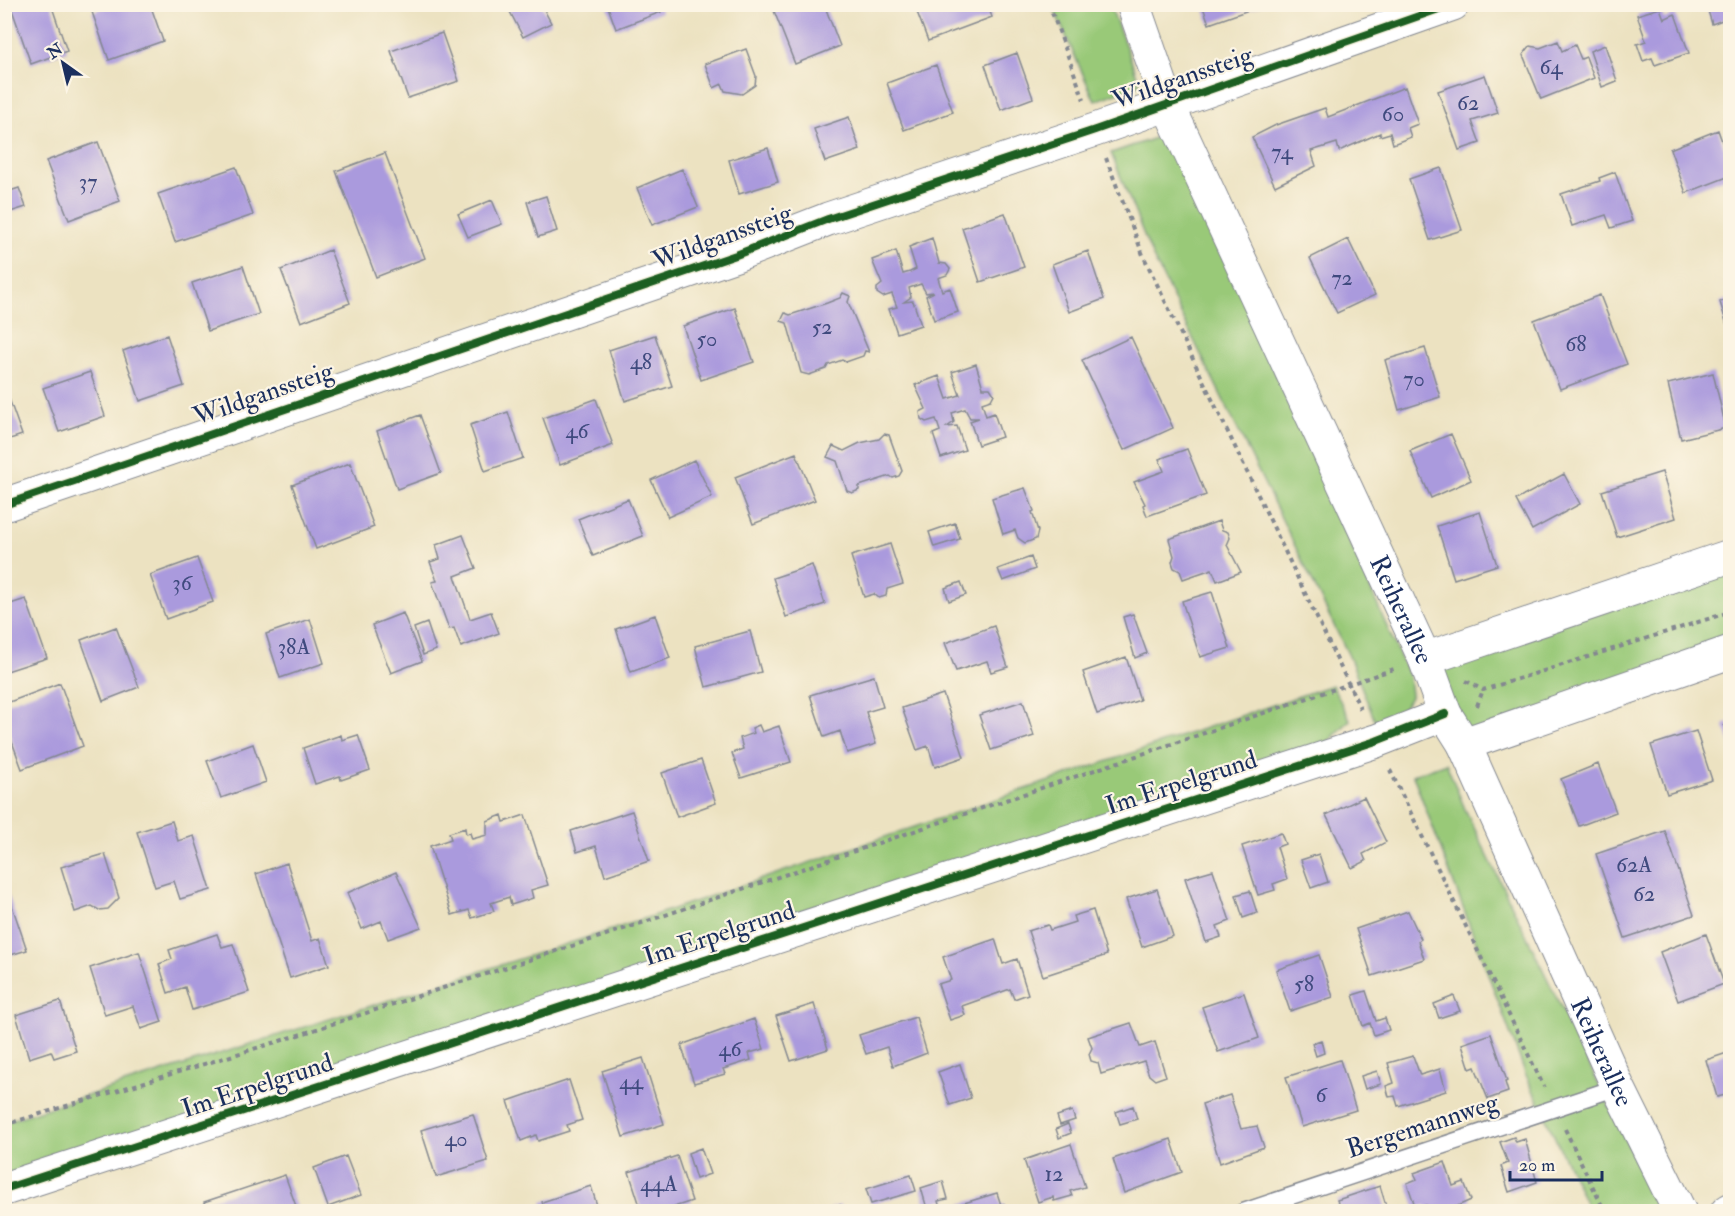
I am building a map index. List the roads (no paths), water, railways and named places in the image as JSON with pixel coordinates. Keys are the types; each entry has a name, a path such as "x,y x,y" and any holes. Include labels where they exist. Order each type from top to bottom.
{"street":[{"name":"Reiherallee","path":"1133,4 1168,105 1425,659 1445,714 1464,744 1618,1087 1680,1212"},
{"name":"Wildganssteig","path":"4,505 736,255 828,219 1168,105 1453,4"},
{"path":"1425,659 1731,556"},
{"path":"1464,744 1731,652"},
{"name":"Im Erpelgrund","path":"4,1189 1376,741 1445,714"}],"lane":[{"name":"Bergemannweg","path":"1243,1212 1618,1087"}]}
